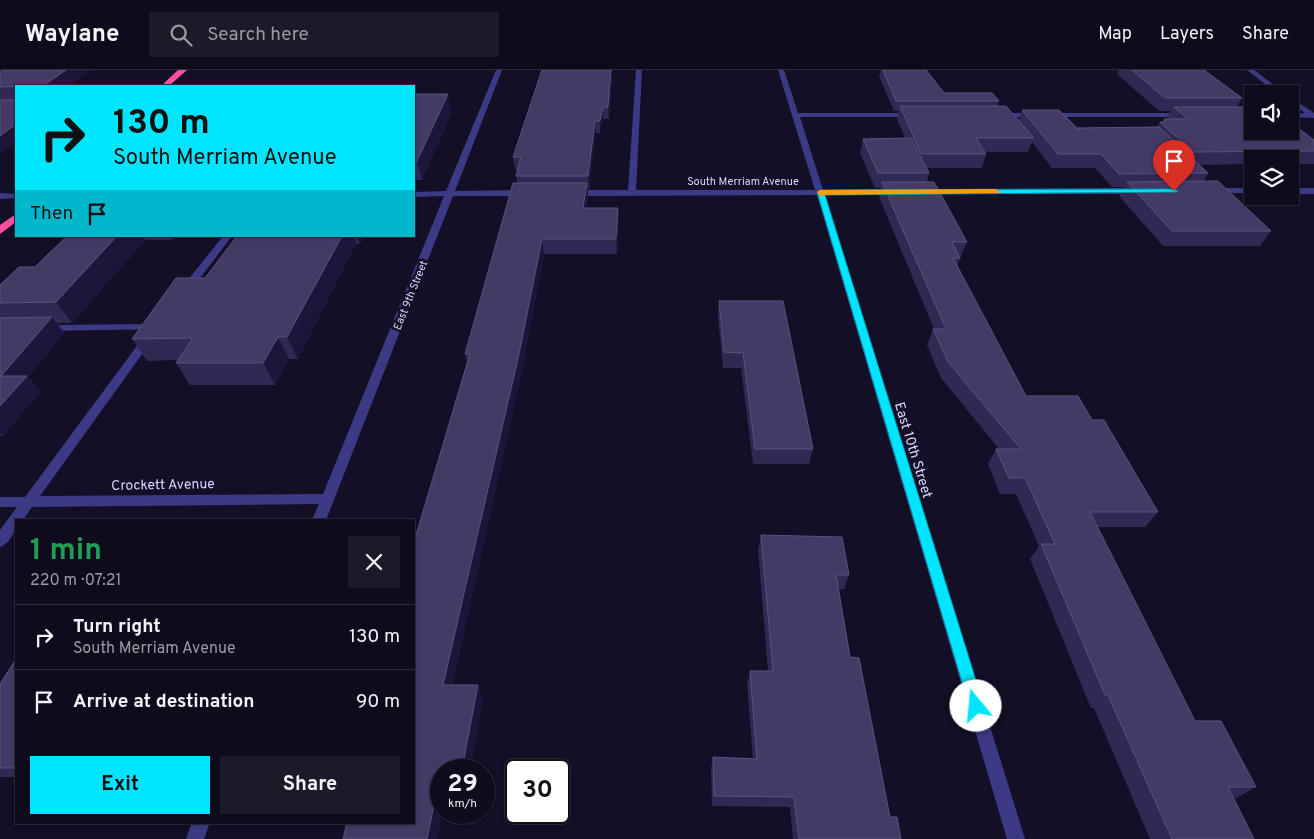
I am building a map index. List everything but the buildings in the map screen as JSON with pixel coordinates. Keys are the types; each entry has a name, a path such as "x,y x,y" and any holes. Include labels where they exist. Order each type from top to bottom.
{"highway":[{"path":"166,85 184,70"},
{"path":"0,231 15,218"}],"street":[{"name":"East 9th Street","path":"319,519 499,70"},
{"path":"632,194 639,70"},
{"name":"East 10th Street","path":"781,70 820,192 1016,839"},
{"path":"1250,70 1271,85"},
{"path":"1299,105 1314,115"},
{"path":"795,115 927,115"},
{"path":"986,115 1193,115"},
{"path":"1299,115 1314,115"},
{"path":"919,192 1144,191"},
{"path":"1203,191 1244,191"},
{"path":"1299,191 1314,191"},
{"name":"South Merriam Avenue","path":"558,193 909,192"},
{"path":"415,194 539,193"},
{"path":"0,196 15,196"},
{"path":"174,304 227,237"},
{"path":"16,519 160,323 29,328"},
{"name":"Crockett Avenue","path":"0,502 327,499"},
{"path":"0,541 15,521"},
{"path":"195,839 201,824"}],"slow traffic":[{"path":"821,195 820,192 996,192"}],"route":[{"path":"976,706 820,192 1174,191"}]}
